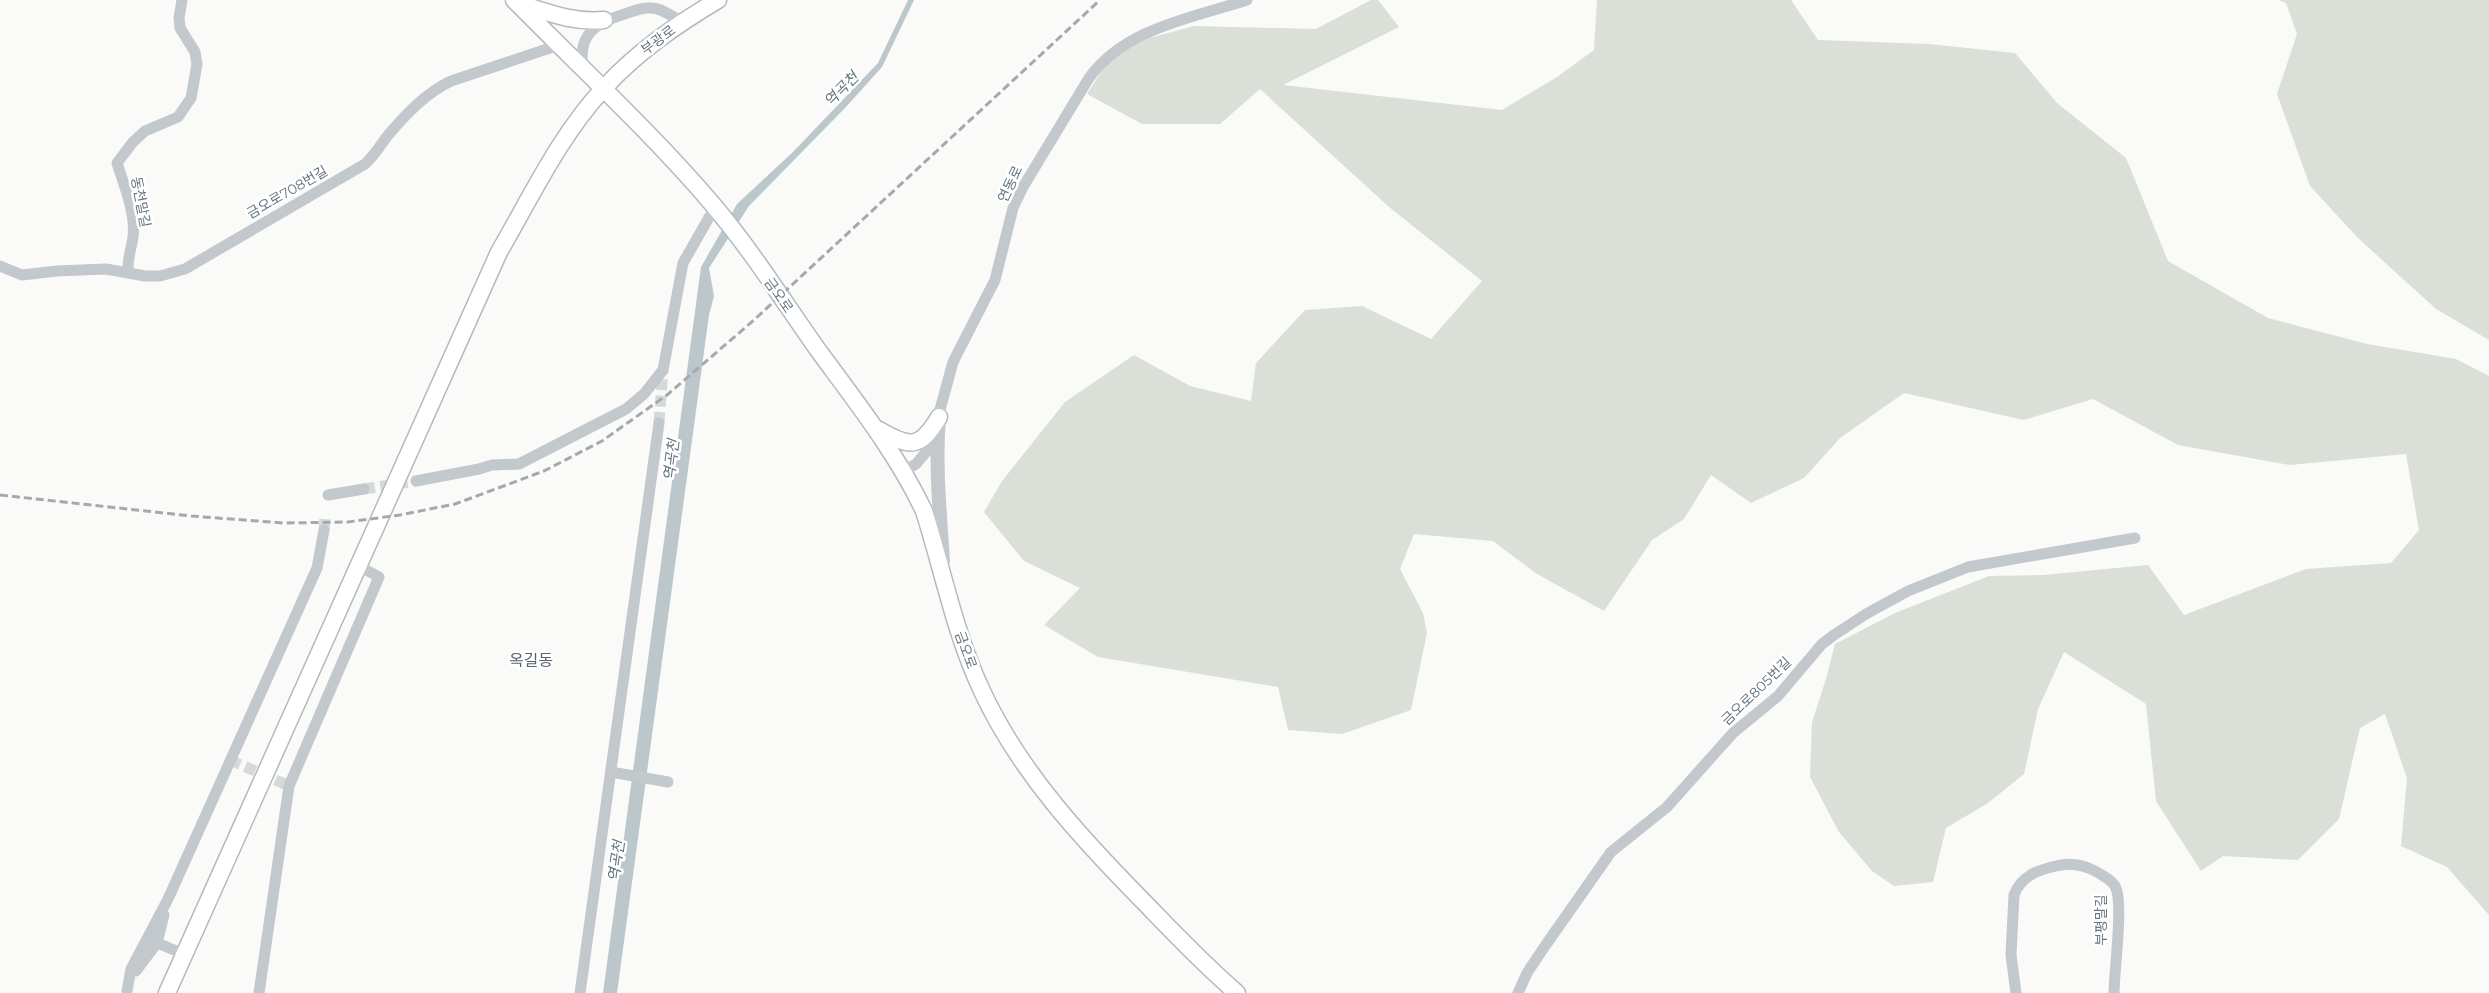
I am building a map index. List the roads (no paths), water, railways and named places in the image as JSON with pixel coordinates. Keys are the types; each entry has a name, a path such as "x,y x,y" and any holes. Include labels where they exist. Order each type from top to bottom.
{"main road":[{"name":"부광로","path":"167,993 499,252 580,117 604,88 635,57 682,22 718,0"},
{"path":"515,1 557,17 588,22 604,20"},
{"path":"515,1 584,71 638,122 717,210"},
{"name":"금오로","path":"717,210 876,428 904,472 924,511 966,652 982,692 1021,758 1081,836 1186,946 1237,993"},
{"path":"876,428 902,442 912,442 928,436 939,417"}],"street":[{"name":"동천말길","path":"128,273 127,263 133,237 133,225 117,163 133,142 145,132 178,117 190,98 197,64 195,52 180,28 179,18 182,0"},
{"name":"연동로","path":"904,472 916,464 926,452 939,417 944,387 953,362 996,280 1013,208 1039,159 1094,70 1118,48 1138,36 1248,0"},
{"path":"584,71 582,49 587,36 604,20 640,9 651,8 661,10 682,22"},
{"name":"금오로708번길","path":"0,266 22,275 106,269 160,276 185,269 365,164 374,155 388,134 435,89 450,81 559,45"},
{"path":"416,481 479,470 492,465 519,464 626,409 644,394 663,370 683,263 717,210"},
{"path":"939,417 936,442 945,582"},
{"path":"580,993 659,423"},
{"path":"328,495 364,489"},
{"path":"126,992 131,969 168,899 317,568 324,530"},
{"name":"금오로805번길","path":"1518,993 1532,966 1612,852 1667,807 1695,778 1733,733 1778,696 1822,644 1834,635 1866,614 1908,591 1968,567 2135,538"},
{"path":"259,993 289,786 379,577 359,566"},
{"path":"612,772 668,782"},
{"name":"부평말길","path":"2016,993 2011,955 2014,895 2017,886 2022,880 2042,869 2068,864 2089,868 2112,881 2116,887 2118,902 2114,993"},
{"path":"126,992 134,973 157,943 168,899"},
{"path":"157,943 184,954"}],"tunnel":[{"path":"659,423 663,370"},
{"path":"364,489 416,481"},
{"path":"324,530 325,516"},
{"path":"230,760 289,786"}],"railway":[{"path":"0,495 191,516 284,523 348,522 400,515 455,504 544,471 602,441 667,395 754,320 1100,0"}],"district":[{"name":"옥길동","path":"531,660"}],"water label":[{"name":"역곡천","path":"841,89"},
{"name":"역곡천","path":"671,460"},
{"name":"역곡천","path":"616,861"}]}
